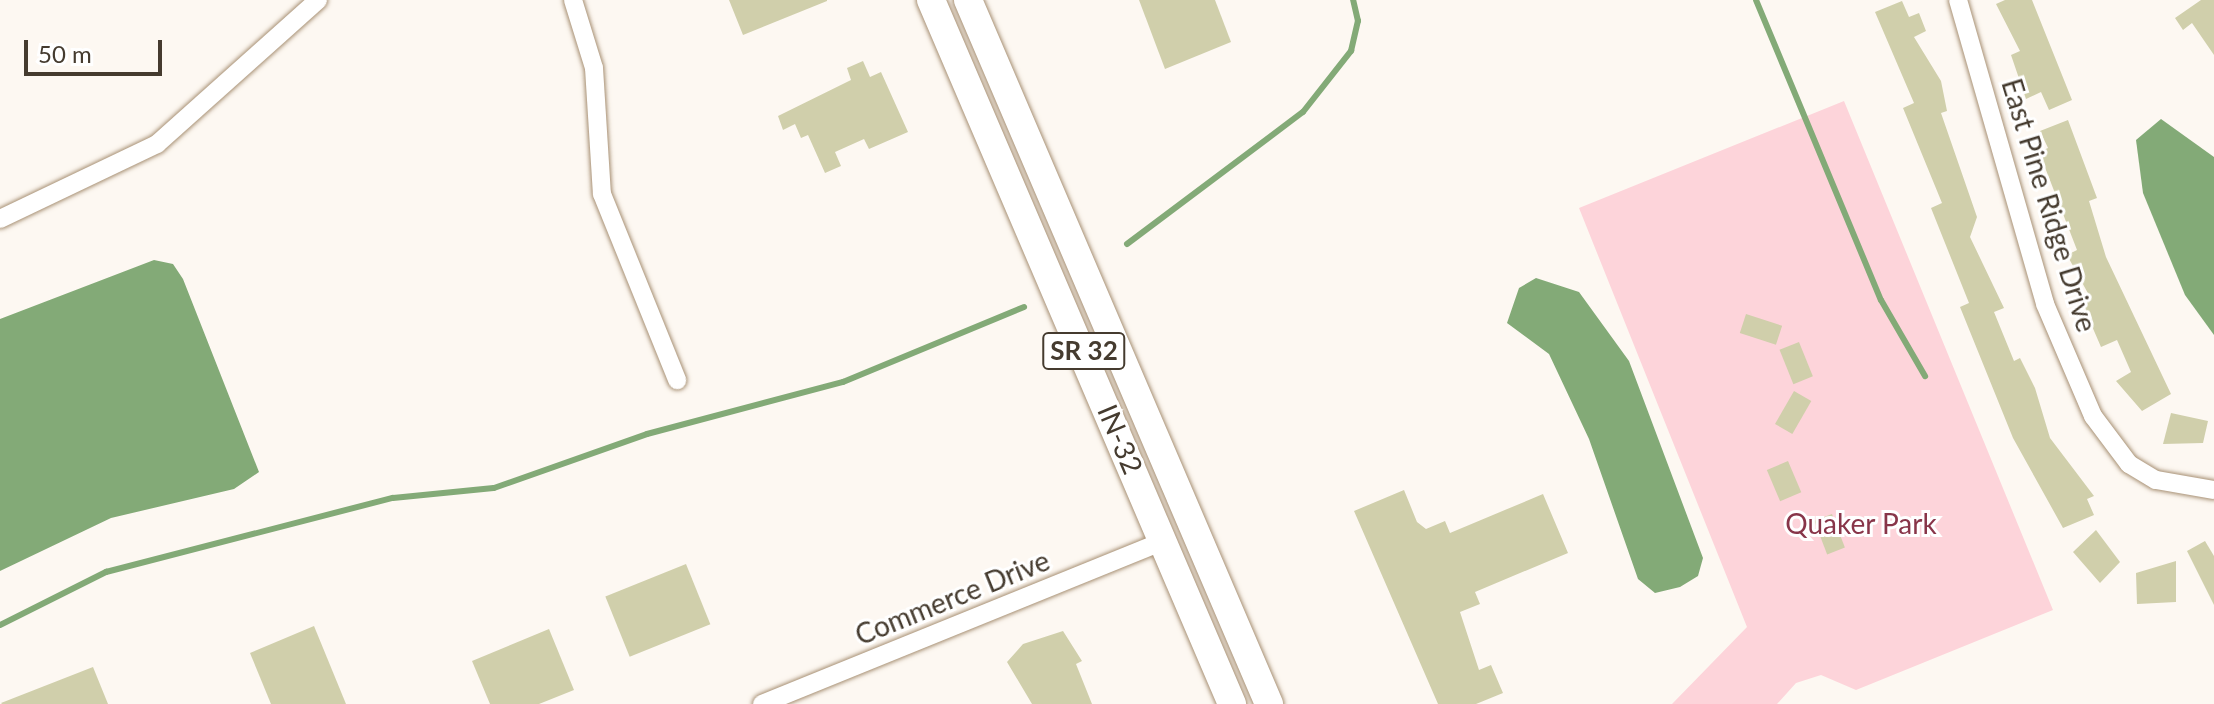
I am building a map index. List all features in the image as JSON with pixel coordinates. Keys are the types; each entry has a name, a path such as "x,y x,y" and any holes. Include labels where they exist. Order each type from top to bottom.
{"main road":[{"name":"IN-32","path":"931,0 1232,704"},
{"name":"IN-32","path":"968,0 1269,704"}],"street":[{"path":"0,219 157,144 318,0"},
{"path":"573,0 594,68 602,194 677,380"},
{"name":"East Pine Ridge Drive","path":"1958,0 2045,304 2093,416 2129,464 2156,480 2214,490"},
{"name":"Commerce Drive","path":"762,704 1164,541"}],"green space":[{"name":"Quaker Park","path":"1844,101 2053,610 1856,690 1821,675 1796,683 1777,704 1672,704 1747,627 1579,208"}],"shaded area":[{"path":"2161,119 2214,157 2214,335 2185,295 2143,193 2136,140"},
{"path":"154,260 173,264 183,279 259,472 234,489 111,518 0,571 0,319"},
{"path":"1536,278 1579,292 1629,361 1703,558 1698,576 1680,587 1655,593 1638,579 1589,439 1549,354 1507,323 1519,288"}],"building":[{"path":"729,0 827,0 827,1 743,35"},
{"path":"1139,0 1215,0 1231,42 1165,69"},
{"path":"2005,0 2032,0 2072,100 2049,110 2041,92 2026,99 2011,55 2020,51 1996,4"},
{"path":"2201,0 2214,0 2214,55 2192,23 2183,30 2175,18"},
{"path":"1902,1 1909,17 1919,13 1926,31 1914,37 1941,81 1947,111 1941,113 1977,217 1970,237 2004,308 1994,312 2014,361 2020,358 2035,388 2050,438 2094,496 2087,499 2094,515 2063,528 2013,438 1960,307 1969,303 1931,208 1942,203 1903,108 1914,103 1875,12"},
{"path":"863,61 870,77 881,72 908,132 869,149 864,139 835,152 841,166 825,173 808,135 801,138 795,124 783,130 778,116 851,80 847,68"},
{"path":"2068,120 2097,198 2089,201 2106,257 2171,394 2142,411 2116,381 2131,372 2117,340 2101,347 2088,317 2083,300 2090,297 2067,255 2077,250 2039,152 2048,148 2040,131"},
{"path":"1746,314 1782,326 1776,345 1740,333"},
{"path":"1799,342 1813,376 1793,384 1780,350"},
{"path":"1794,391 1811,401 1792,434 1775,424"},
{"path":"2171,413 2208,421 2203,443 2163,444"},
{"path":"1788,461 1801,492 1780,501 1767,470"},
{"path":"1404,490 1417,522 1426,529 1445,521 1450,533 1543,494 1568,553 1475,592 1480,604 1460,612 1479,670 1491,665 1503,693 1476,704 1438,704 1354,511"},
{"path":"1832,514 1845,548 1827,554 1814,521"},
{"path":"2096,530 2120,562 2100,583 2073,552"},
{"path":"2205,541 2214,556 2214,605 2187,551"},
{"path":"2176,561 2176,602 2137,604 2136,573"},
{"path":"686,564 710,624 630,657 605,597"},
{"path":"314,626 346,704 271,704 250,653"},
{"path":"549,629 574,690 539,704 490,704 472,661"},
{"path":"1063,631 1082,661 1076,664 1092,704 1032,704 1007,662 1023,644"},
{"path":"93,667 108,704 1,703"}],"waterway":[{"path":"1127,244 1303,112 1351,51 1358,21 1353,0"},
{"path":"1756,0 1881,300 1925,376"},
{"path":"0,625 106,572 393,498 494,488 647,434 843,382 1024,307"}]}
